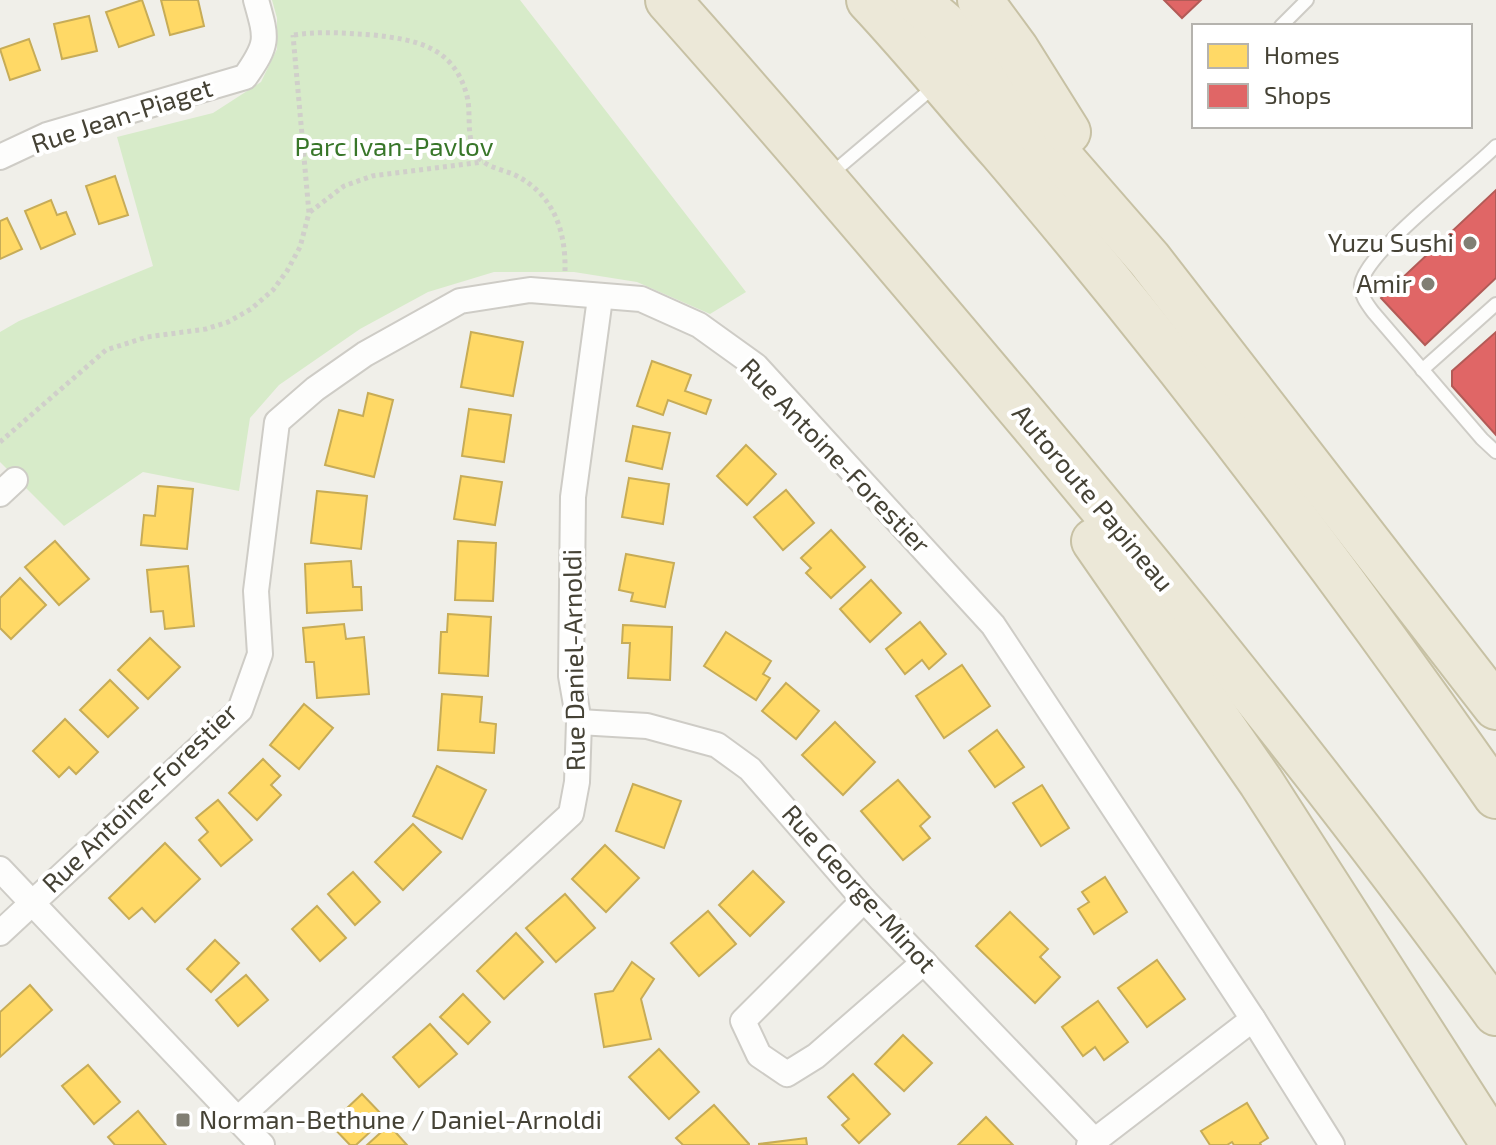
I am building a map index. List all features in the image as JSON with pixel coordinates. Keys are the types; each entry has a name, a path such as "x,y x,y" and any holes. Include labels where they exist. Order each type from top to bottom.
{"highway":[{"name":"Autoroute Papineau","path":"668,0 826,179 1246,684 1395,876 1496,1013"},
{"path":"869,0 1097,266 1242,447 1396,653 1496,796"},
{"path":"916,0 944,24 1149,259 1496,707"},
{"path":"980,0 1016,49 1149,259"},
{"path":"898,265 1206,700 1494,1145"}],"street":[{"path":"256,0 265,33"},
{"name":"Rue Jean-Piaget","path":"0,157 47,135 245,77 262,52 265,33"},
{"name":"Rue Antoine-Forestier","path":"0,933 240,710 260,654 256,591 277,422 315,389 365,354 460,301 530,290 641,299 699,325 756,366 993,625 1253,1019 1332,1145"},
{"name":"Rue Daniel-Arnoldi","path":"239,1118 571,814 577,782 579,722 571,676 573,497 600,298"},
{"name":"Rue George-Minot","path":"579,722 647,726 717,745 750,769 864,900 1091,1142"},
{"path":"0,869 262,1145"},
{"path":"864,900 743,1021 759,1055 787,1074 816,1056 924,962"},
{"path":"1091,1142 1253,1019"}],"lane":[{"path":"1283,24 1307,0"},
{"path":"826,179 941,81"},
{"path":"1496,146 1374,259 1361,283 1365,301 1373,312 1496,452"},
{"path":"1422,370 1496,304"}],"path":[{"path":"265,33 280,37 320,31 363,34 410,39 434,49 450,62 461,78 469,105 471,154 462,165"},
{"path":"0,442 106,350 147,337 206,329 228,322 251,309 273,290 287,271 300,247 309,213 293,35"},
{"path":"471,139 483,162"},
{"path":"309,213 344,186 359,180 483,162 533,186 556,215 565,252 563,294"}],"green space":[{"name":"Parc Ivan-Pavlov","path":"272,0 520,0 746,292 710,314 637,282 574,272 494,272 428,292 360,329 279,385 250,418 239,491 143,472 64,526 0,462 0,332 19,321 153,266 117,137 213,113 261,82 277,49 277,18"}],"building: Homes":[{"path":"142,0 154,35 119,47 106,12"},
{"path":"161,0 198,0 204,26 170,35"},
{"path":"89,16 97,51 62,59 54,24"},
{"path":"29,39 40,70 10,80 0,49"},
{"path":"115,176 128,215 99,224 86,186"},
{"path":"51,200 57,215 66,212 75,234 41,249 25,211"},
{"path":"7,218 22,249 0,259 0,221"},
{"path":"471,332 523,342 513,396 461,387"},
{"path":"652,361 691,375 685,391 711,400 706,414 668,400 663,415 637,406"},
{"path":"368,393 393,400 374,477 325,465 339,410 363,416"},
{"path":"469,409 511,415 504,462 462,456"},
{"path":"633,426 670,433 662,469 626,461"},
{"path":"746,445 776,474 747,505 717,476"},
{"path":"461,476 502,482 495,525 454,519"},
{"path":"629,478 669,484 663,524 622,517"},
{"path":"158,486 193,489 187,549 141,545 144,515 155,516"},
{"path":"786,490 814,523 783,550 754,517"},
{"path":"317,491 367,496 361,549 311,543"},
{"path":"831,530 865,567 831,598 806,573 811,568 801,558"},
{"path":"55,541 89,579 59,605 25,567"},
{"path":"458,541 496,543 493,601 455,600"},
{"path":"626,554 674,563 665,607 631,601 633,593 619,590"},
{"path":"351,561 353,587 361,587 362,610 307,613 305,564"},
{"path":"188,566 194,626 165,629 163,611 151,612 147,570"},
{"path":"20,578 46,605 11,639 0,628 0,598"},
{"path":"871,580 901,613 870,642 840,609"},
{"path":"448,614 491,617 488,676 439,673 441,632 447,632"},
{"path":"920,622 946,654 929,669 922,660 905,674 886,649"},
{"path":"344,624 346,639 364,637 369,694 317,698 314,662 306,662 303,628"},
{"path":"623,625 672,627 670,680 628,678 630,643 622,643"},
{"path":"726,632 771,661 763,674 770,678 756,700 704,666"},
{"path":"150,638 180,667 148,699 118,670"},
{"path":"962,665 990,706 944,738 916,696"},
{"path":"110,680 138,708 108,737 80,710"},
{"path":"786,683 819,711 796,739 762,711"},
{"path":"442,694 482,697 480,722 496,724 494,753 438,750"},
{"path":"304,704 333,728 299,769 270,745"},
{"path":"65,719 98,752 76,774 69,767 59,777 33,751"},
{"path":"835,722 875,762 843,795 802,755"},
{"path":"997,730 1024,767 995,787 969,751"},
{"path":"263,759 280,776 271,785 281,795 257,820 229,793"},
{"path":"437,766 486,790 462,839 413,816"},
{"path":"898,780 930,817 920,826 930,838 903,860 861,811"},
{"path":"633,784 681,801 664,848 616,831"},
{"path":"1042,785 1069,828 1041,846 1013,803"},
{"path":"218,800 252,840 221,866 199,840 208,832 196,818"},
{"path":"413,824 441,852 403,890 375,862"},
{"path":"165,843 200,879 155,922 142,908 129,919 109,898"},
{"path":"605,845 639,878 606,912 572,879"},
{"path":"753,871 784,902 750,936 719,905"},
{"path":"353,872 380,902 355,925 328,894"},
{"path":"1105,877 1127,912 1094,934 1078,909 1089,902 1082,892"},
{"path":"565,894 595,928 556,962 526,928"},
{"path":"317,906 346,938 320,961 292,929"},
{"path":"708,911 736,944 699,976 671,943"},
{"path":"1010,912 1048,949 1040,957 1060,977 1035,1003 976,946"},
{"path":"516,933 543,962 504,999 477,971"},
{"path":"215,940 239,963 211,992 187,969"},
{"path":"1157,960 1185,999 1147,1027 1118,988"},
{"path":"632,962 654,979 641,999 651,1039 604,1047 595,994 613,991"},
{"path":"246,975 268,1000 238,1026 216,1000"},
{"path":"30,985 52,1010 0,1057 0,1012"},
{"path":"463,994 490,1022 468,1044 440,1017"},
{"path":"1098,1001 1128,1042 1104,1060 1095,1047 1083,1056 1062,1027"},
{"path":"430,1024 457,1054 419,1087 393,1057"},
{"path":"903,1035 932,1063 904,1091 875,1064"},
{"path":"659,1049 699,1092 669,1119 629,1077"},
{"path":"88,1065 120,1102 94,1124 62,1086"},
{"path":"853,1074 890,1114 859,1143 842,1125 849,1119 828,1097"},
{"path":"362,1094 385,1118 356,1145 350,1145 330,1124"},
{"path":"1247,1103 1268,1138 1261,1145 1234,1145 1232,1142 1210,1145 1201,1131"},
{"path":"714,1105 749,1145 683,1145 676,1138"},
{"path":"138,1111 166,1145 115,1145 108,1137"},
{"path":"986,1117 1013,1145 958,1145"},
{"path":"389,1125 407,1145 367,1145"},
{"path":"806,1138 807,1145 759,1145 759,1144"}],"building: Shops":[{"path":"1164,0 1201,0 1182,18"},
{"path":"1496,190 1496,278 1425,345 1381,298"},
{"path":"1496,332 1496,435 1452,386 1452,371"}],"place":[{"name":"Yuzu Sushi","path":"1470,243"},
{"name":"Amir","path":"1428,284"},
{"name":"Norman-Bethune / Daniel-Arnoldi","path":"183,1120"}]}
